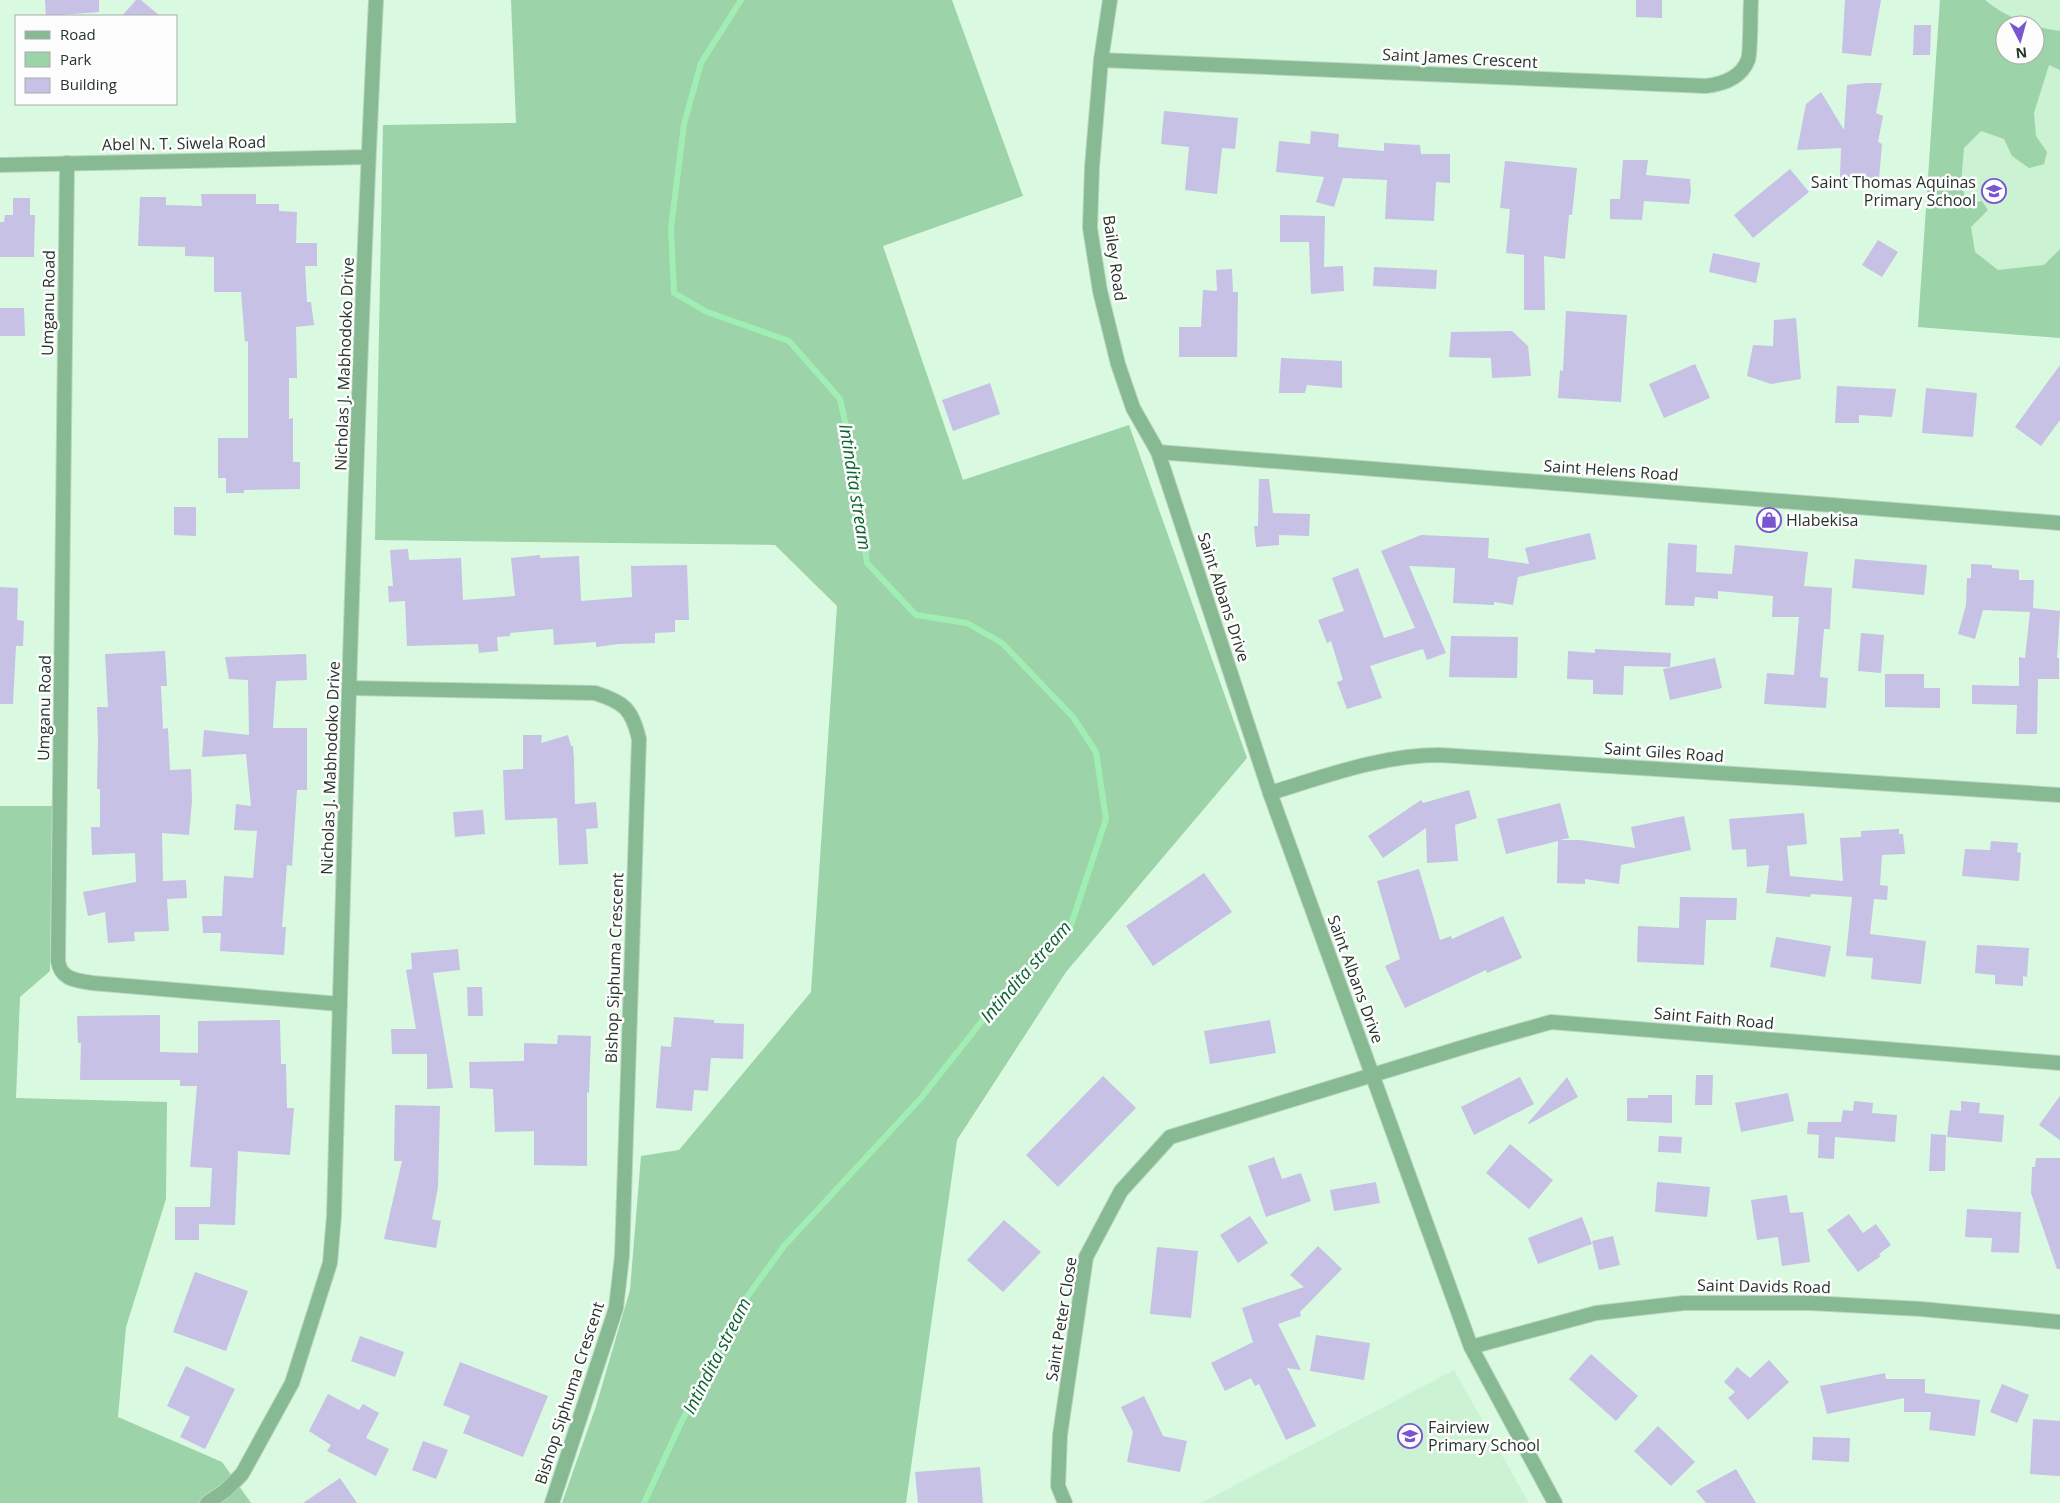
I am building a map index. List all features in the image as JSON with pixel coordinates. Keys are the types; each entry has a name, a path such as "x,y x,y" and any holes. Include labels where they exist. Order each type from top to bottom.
{"street":[{"name":"Nicholas J. Mabhodoko Drive","path":"207,1503 225,1491 242,1474 292,1383 330,1264 334,1216 368,157 376,0"},
{"name":"Bailey Road","path":"1110,0 1101,60 1092,167 1090,228 1100,292 1118,364 1132,408 1158,452"},
{"name":"Saint James Crescent","path":"1101,60 1706,86 1721,85 1730,81 1748,60 1751,0"},
{"name":"Abel N. T. Siwela Road","path":"0,165 368,157"},
{"name":"Umganu Road","path":"67,163 60,968 69,979 92,983 340,1004"},
{"name":"Saint Helens Road","path":"1158,452 2060,523"},
{"name":"Saint Albans Drive","path":"1158,452 1270,793 1471,1347 1555,1503"},
{"name":"Bishop Siphuma Crescent","path":"350,688 595,693 614,699 627,708 635,720 639,739 622,1256 616,1308 552,1503"},
{"name":"Saint Giles Road","path":"1270,793 1374,762 1413,755 1440,755 2060,796"},
{"name":"Saint Faith Road","path":"1373,1076 1476,1043 1551,1022 2060,1063"},
{"name":"Saint Peter Close","path":"1065,1503 1058,1486 1060,1434 1086,1258 1121,1191 1170,1137 1373,1076"},
{"name":"Saint Davids Road","path":"1471,1347 1596,1313 1684,1303 1810,1303 1921,1309 2060,1322"}],"shaded area":[{"name":"Saint Thomas Aquinas Primary School","path":"1940,0 2060,0 2060,338 1918,327"},
{"name":"Fairview Primary School","path":"1454,1370 1529,1503 1201,1503"}],"green space":[{"path":"511,0 952,0 1023,196 883,246 963,480 1129,425 1247,758 1066,972 957,1140 906,1503 562,1503 596,1406 630,1290 641,1156 679,1150 811,992 837,606 775,545 375,540 383,125 516,123"},
{"name":"Saint Thomas Aquinas Primary School","path":"1940,0 1985,0 2008,15 1995,15 1995,65 2045,65 2045,29 2060,31 2060,70 2049,65 2034,113 2036,136 2047,152 2044,164 2029,168 2012,156 2004,139 1981,131 1964,148 1961,183 1967,204 1982,201 1988,210 1971,227 1975,252 1998,270 2044,265 2060,249 2060,338 1918,327"},
{"path":"0,806 52,806 50,971 20,997 16,1098 167,1102 166,1199 126,1327 118,1417 222,1462 251,1503 0,1503"}],"building":[{"path":"45,0 99,0 99,12 46,15"},
{"path":"136,0 141,0 159,15 123,15"},
{"path":"1636,0 1662,0 1662,18 1636,17"},
{"path":"1845,0 1881,0 1871,56 1842,53"},
{"path":"1914,25 1931,25 1930,55 1913,55"},
{"path":"1882,83 1876,113 1883,116 1878,142 1882,144 1879,178 1840,177 1841,148 1797,150 1806,104 1821,92 1844,130 1847,85"},
{"path":"1164,111 1238,118 1235,149 1222,148 1217,194 1185,190 1189,147 1161,144"},
{"path":"1311,131 1339,134 1338,147 1384,151 1384,143 1420,145 1421,154 1450,154 1450,183 1436,182 1434,221 1385,219 1387,180 1343,178 1334,207 1316,202 1324,177 1276,172 1279,141 1310,144"},
{"path":"1623,160 1648,160 1646,175 1690,179 1689,204 1644,201 1642,220 1610,219 1610,199 1620,199"},
{"path":"1505,161 1577,168 1572,215 1569,215 1565,259 1544,256 1545,310 1524,310 1524,255 1506,253 1510,209 1500,208"},
{"path":"1790,169 1809,192 1753,238 1734,215"},
{"path":"201,194 256,194 256,204 279,204 279,211 297,212 296,243 317,243 317,266 305,266 307,302 311,302 314,325 296,327 297,378 289,378 289,419 293,418 293,462 300,462 300,489 244,490 244,493 226,493 226,478 218,478 218,438 248,438 248,341 245,342 241,292 214,292 214,257 185,256 185,247 138,246 140,197 166,197 166,205 202,206"},
{"path":"13,198 30,198 30,215 35,215 34,257 0,257 0,222 4,222 5,215 13,215"},
{"path":"1280,215 1325,216 1324,267 1343,266 1344,291 1311,294 1309,242 1280,242"},
{"path":"1878,240 1898,252 1882,277 1862,265"},
{"path":"1713,253 1760,263 1756,283 1709,272"},
{"path":"1374,267 1437,270 1436,289 1373,286"},
{"path":"1232,269 1233,292 1238,292 1237,357 1179,357 1179,327 1201,327 1203,290 1217,291 1216,270"},
{"path":"0,308 24,308 25,336 0,336"},
{"path":"1566,311 1627,315 1621,402 1558,398 1560,370 1563,371"},
{"path":"1796,318 1801,379 1771,384 1747,376 1753,345 1773,346 1774,320"},
{"path":"1512,331 1528,346 1531,376 1492,378 1491,358 1449,357 1451,332"},
{"path":"1281,358 1342,361 1342,388 1307,385 1305,393 1279,393"},
{"path":"1695,364 1710,398 1664,418 1649,384"},
{"path":"2060,365 2060,420 2041,446 2015,427"},
{"path":"990,383 1000,414 953,431 942,400"},
{"path":"1837,386 1896,389 1892,417 1859,415 1859,423 1835,423"},
{"path":"1926,388 1977,393 1973,437 1922,433"},
{"path":"1259,479 1269,479 1273,513 1310,514 1309,536 1279,535 1279,545 1256,547 1254,526 1258,526"},
{"path":"174,507 196,507 196,536 174,535"},
{"path":"1590,533 1596,559 1518,577 1513,605 1494,602 1494,605 1453,603 1455,568 1409,566 1446,653 1427,660 1423,649 1370,666 1382,698 1347,709 1337,682 1343,680 1331,641 1327,643 1318,620 1344,611 1332,578 1358,568 1384,638 1415,628 1381,551 1421,535 1489,538 1488,558 1529,564 1525,548"},
{"path":"1668,543 1697,545 1696,572 1732,574 1735,545 1808,552 1804,586 1832,588 1830,629 1824,629 1820,677 1828,678 1826,708 1764,704 1767,673 1794,675 1799,617 1772,617 1773,596 1718,591 1718,599 1695,597 1694,606 1665,605"},
{"path":"408,549 409,560 461,558 463,600 515,596 511,558 540,555 540,558 579,556 581,601 632,597 631,566 687,565 689,620 675,620 675,632 655,633 655,643 618,644 596,647 596,642 554,645 553,629 510,633 510,636 497,637 498,651 479,653 478,644 407,646 405,601 389,602 388,586 393,586 390,550"},
{"path":"1855,559 1927,565 1924,595 1852,588"},
{"path":"1971,564 1992,565 1992,568 2019,570 2019,580 2034,580 2033,608 2060,611 2057,658 2059,658 2059,679 2038,679 2037,734 2016,734 2017,705 1972,704 1972,685 2019,686 2019,657 2025,658 2030,612 1983,610 1975,639 1958,634 1966,605 1967,578 1971,578"},
{"path":"0,587 18,588 17,620 24,621 23,646 16,646 13,704 0,704"},
{"path":"1861,633 1884,635 1881,673 1858,671"},
{"path":"1451,636 1518,637 1517,678 1449,677"},
{"path":"1595,649 1671,653 1670,667 1624,666 1623,695 1593,694 1593,680 1567,679 1568,651 1595,653"},
{"path":"165,651 167,686 161,686 163,729 168,728 170,770 191,769 192,801 189,835 162,833 163,881 186,880 187,898 167,899 169,931 134,932 135,941 108,943 105,912 88,916 83,892 136,882 135,853 92,855 91,827 100,827 100,789 97,789 97,707 108,707 105,654"},
{"path":"306,654 307,680 276,681 273,728 307,728 307,790 297,790 292,866 287,865 282,927 286,927 284,955 220,951 221,933 203,933 202,916 222,916 224,876 253,878 257,831 234,830 236,804 251,806 246,754 202,757 204,730 249,735 248,680 229,679 225,657"},
{"path":"1715,658 1722,688 1670,700 1663,669"},
{"path":"1885,674 1924,674 1924,688 1940,688 1940,708 1885,707"},
{"path":"523,735 542,735 541,743 568,735 571,746 573,746 575,804 596,802 598,828 586,829 588,864 559,865 557,818 505,820 503,770 523,769"},
{"path":"1469,790 1477,818 1455,825 1458,861 1427,863 1426,828 1383,858 1368,836 1421,800 1423,803"},
{"path":"1560,803 1569,838 1560,840 1580,840 1635,848 1631,827 1684,816 1691,850 1621,865 1619,884 1585,879 1585,884 1557,883 1558,841 1506,854 1497,819"},
{"path":"483,810 485,834 455,837 453,812"},
{"path":"1804,813 1807,844 1787,846 1790,876 1843,881 1840,838 1861,837 1861,831 1899,829 1899,834 1903,834 1905,854 1882,855 1880,885 1888,886 1887,900 1874,899 1870,934 1926,941 1921,984 1871,979 1873,958 1846,956 1852,897 1811,894 1810,897 1766,893 1769,865 1747,867 1746,849 1732,850 1729,819"},
{"path":"1991,841 2018,843 2017,852 2021,853 2019,881 1962,876 1965,849 1990,850"},
{"path":"1419,869 1440,940 1451,936 1452,939 1503,916 1522,958 1487,973 1486,970 1405,1008 1385,966 1400,959 1377,881"},
{"path":"1204,873 1232,912 1153,966 1126,926"},
{"path":"1680,897 1737,898 1736,920 1706,920 1704,965 1637,962 1638,926 1679,928"},
{"path":"1776,937 1831,946 1825,977 1770,967"},
{"path":"1977,945 2029,948 2027,977 2023,976 2023,986 1995,984 1995,975 1975,973"},
{"path":"458,949 460,970 433,973 453,1088 427,1089 427,1054 392,1054 391,1029 416,1029 406,970 412,969 411,953"},
{"path":"467,987 482,987 483,1016 468,1016"},
{"path":"160,1015 160,1052 198,1053 198,1021 280,1020 281,1064 286,1064 287,1108 294,1108 290,1155 238,1151 235,1225 199,1224 199,1240 175,1240 175,1207 210,1207 212,1168 190,1167 197,1086 180,1086 180,1080 80,1080 81,1043 78,1043 77,1016"},
{"path":"674,1017 714,1020 714,1023 744,1024 743,1059 711,1058 708,1091 694,1090 692,1111 656,1108 661,1046 671,1047"},
{"path":"1270,1020 1276,1053 1210,1064 1204,1031"},
{"path":"558,1035 591,1036 589,1093 587,1092 587,1166 534,1165 534,1131 495,1132 493,1089 470,1088 469,1062 524,1061 524,1043 557,1044"},
{"path":"1696,1075 1713,1075 1712,1105 1695,1105"},
{"path":"1103,1076 1136,1108 1058,1187 1026,1155"},
{"path":"1520,1077 1534,1104 1474,1135 1461,1107"},
{"path":"1567,1077 1578,1097 1529,1124 1528,1123"},
{"path":"1788,1093 1794,1121 1741,1132 1735,1103"},
{"path":"1648,1095 1672,1095 1672,1123 1627,1121 1627,1098 1648,1098"},
{"path":"2060,1096 2060,1140 2039,1125"},
{"path":"1854,1101 1873,1103 1872,1113 1897,1115 1895,1142 1835,1137 1834,1159 1818,1158 1819,1135 1807,1134 1808,1122 1841,1122 1843,1110 1853,1111"},
{"path":"1961,1101 1980,1103 1979,1113 2004,1115 2002,1142 1947,1137 1950,1110 1961,1111"},
{"path":"395,1105 440,1106 438,1187 432,1219 441,1221 436,1248 384,1239 402,1161 394,1161"},
{"path":"1931,1134 1946,1135 1945,1171 1929,1171"},
{"path":"1659,1136 1682,1137 1681,1153 1658,1152"},
{"path":"1510,1144 1553,1180 1529,1209 1486,1173"},
{"path":"1274,1157 1282,1179 1301,1173 1311,1201 1266,1217 1248,1166"},
{"path":"2036,1158 2060,1158 2060,1269 2057,1269 2031,1193 2032,1167 2035,1167"},
{"path":"1376,1182 1380,1203 1334,1211 1330,1190"},
{"path":"1657,1182 1710,1187 1707,1217 1655,1212"},
{"path":"1787,1195 1790,1213 1803,1212 1810,1262 1782,1266 1778,1237 1757,1240 1751,1200"},
{"path":"1967,1209 2021,1212 2019,1253 1991,1252 1992,1238 1965,1237"},
{"path":"1849,1214 1863,1233 1876,1224 1891,1245 1879,1254 1881,1256 1858,1272 1827,1230"},
{"path":"1250,1216 1268,1243 1238,1263 1220,1235"},
{"path":"1582,1217 1592,1244 1538,1264 1528,1238"},
{"path":"1004,1220 1041,1252 1003,1292 967,1260"},
{"path":"1613,1236 1620,1265 1599,1270 1592,1241"},
{"path":"1318,1246 1342,1269 1300,1312 1301,1316 1278,1324 1301,1370 1287,1368 1316,1426 1286,1440 1259,1384 1255,1386 1251,1378 1225,1391 1211,1363 1253,1342 1242,1308 1304,1287 1290,1275"},
{"path":"1157,1247 1198,1251 1191,1318 1150,1314"},
{"path":"195,1272 248,1291 226,1351 173,1332"},
{"path":"1316,1335 1370,1343 1364,1380 1310,1371"},
{"path":"360,1336 404,1352 395,1377 351,1361"},
{"path":"1591,1354 1638,1396 1616,1421 1569,1379"},
{"path":"1769,1360 1789,1382 1748,1420 1728,1398 1735,1392 1724,1382 1737,1367 1750,1378"},
{"path":"460,1362 548,1396 523,1457 463,1433 470,1416 443,1405"},
{"path":"186,1366 235,1389 205,1449 180,1437 190,1417 167,1406"},
{"path":"1885,1373 1886,1379 1925,1379 1925,1393 1980,1400 1975,1436 1929,1430 1931,1412 1904,1412 1904,1398 1827,1414 1820,1386"},
{"path":"2002,1384 2029,1395 2017,1423 1990,1412"},
{"path":"328,1394 359,1410 363,1404 379,1413 366,1438 389,1449 376,1476 327,1451 331,1445 309,1431"},
{"path":"1144,1396 1163,1436 1187,1441 1180,1472 1127,1462 1133,1432 1121,1407"},
{"path":"2033,1419 2060,1421 2060,1476 2030,1474"},
{"path":"1658,1426 1695,1462 1671,1486 1634,1451"},
{"path":"1813,1437 1850,1438 1849,1462 1812,1460"},
{"path":"423,1441 448,1450 436,1479 412,1470"},
{"path":"980,1467 983,1503 918,1503 915,1472"},
{"path":"1736,1469 1756,1503 1706,1503 1696,1491"},
{"path":"340,1478 357,1503 303,1503"}],"waterway":[{"name":"Intindita stream","path":"644,1503 736,1312 784,1246 921,1098 1001,997 1071,925 1106,819 1096,752 1073,717 1002,643 967,623 916,615 867,563 854,462 840,399 789,341 707,312 674,293 671,228 684,124 701,63 741,0"}],"place":[{"name":"Saint Thomas Aquinas Primary School","path":"1994,191"},
{"name":"Hlabekisa","path":"1769,520"},
{"name":"Fairview Primary School","path":"1410,1436"}]}
